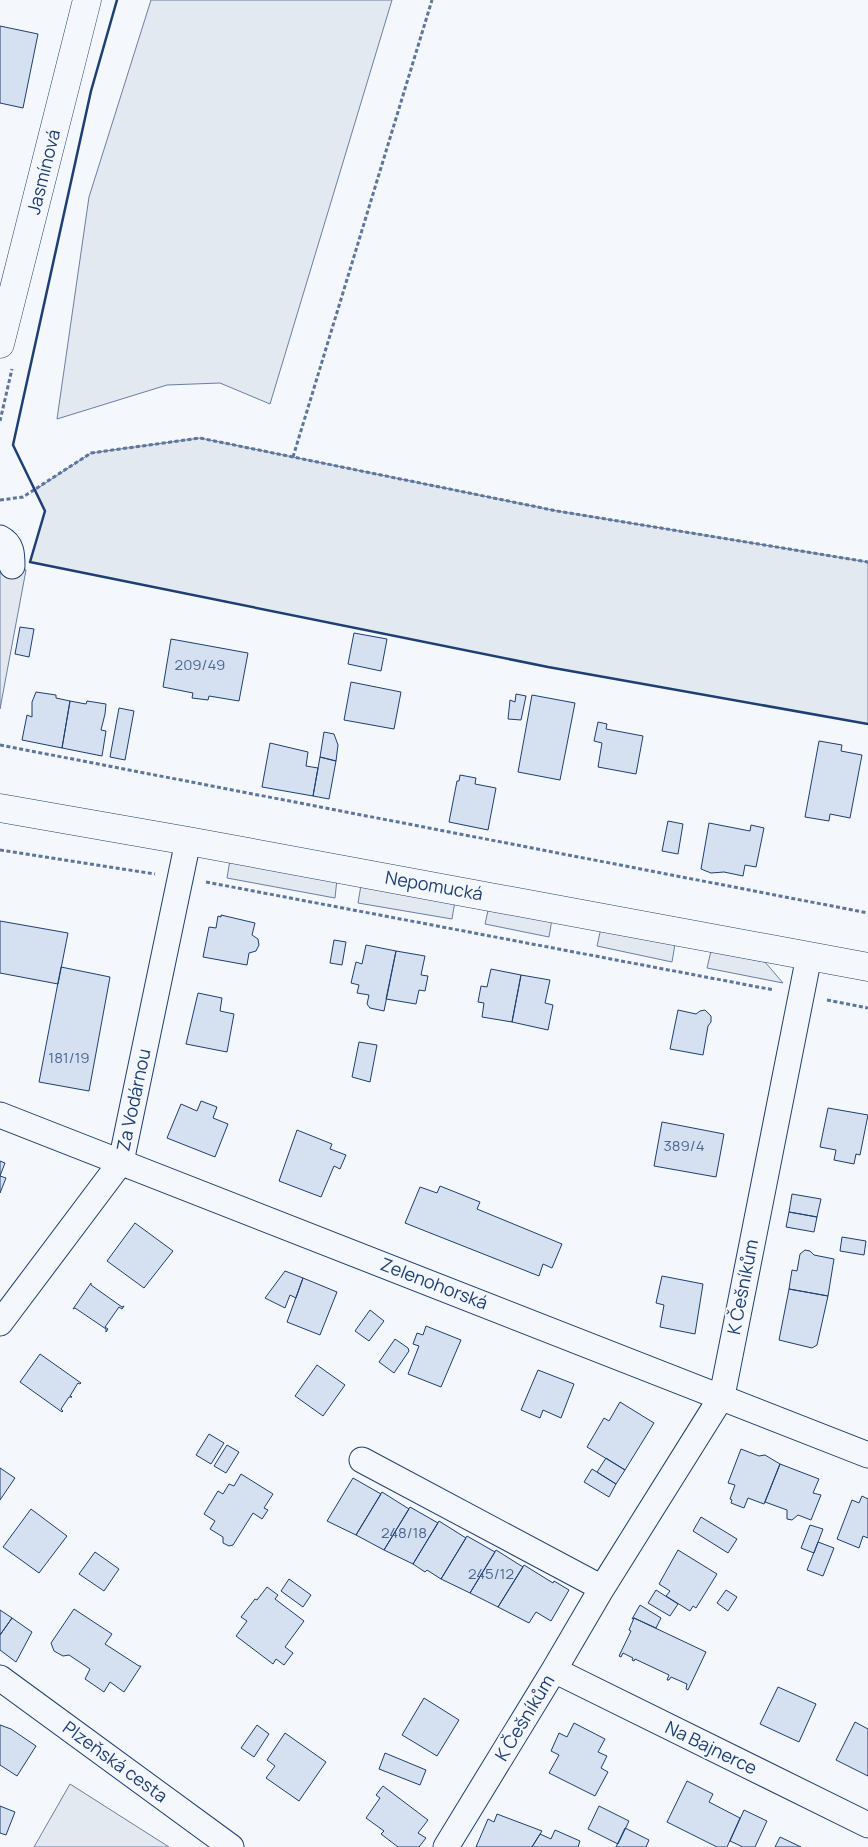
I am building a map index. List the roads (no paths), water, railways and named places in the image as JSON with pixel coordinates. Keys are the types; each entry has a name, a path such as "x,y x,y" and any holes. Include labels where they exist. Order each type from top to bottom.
{"street":[{"name":"Jasmínová","path":"1,338 87,0"},
{"path":"0,538 4,540 12,551 12,566"},
{"name":"Nepomucká","path":"0,808 868,967"},
{"name":"Za Vodárnou","path":"0,1323 121,1162 188,841"},
{"name":"K Češníkům","path":"446,1847 602,1588 722,1396 809,956"},
{"name":"Zelenohorská","path":"0,1115 722,1396 868,1455"},
{"path":"362,1460 602,1588"},
{"name":"Na Bajnerce","path":"554,1670 868,1825"},
{"name":"Plzeňská cesta","path":"0,1678 231,1847"}]}
